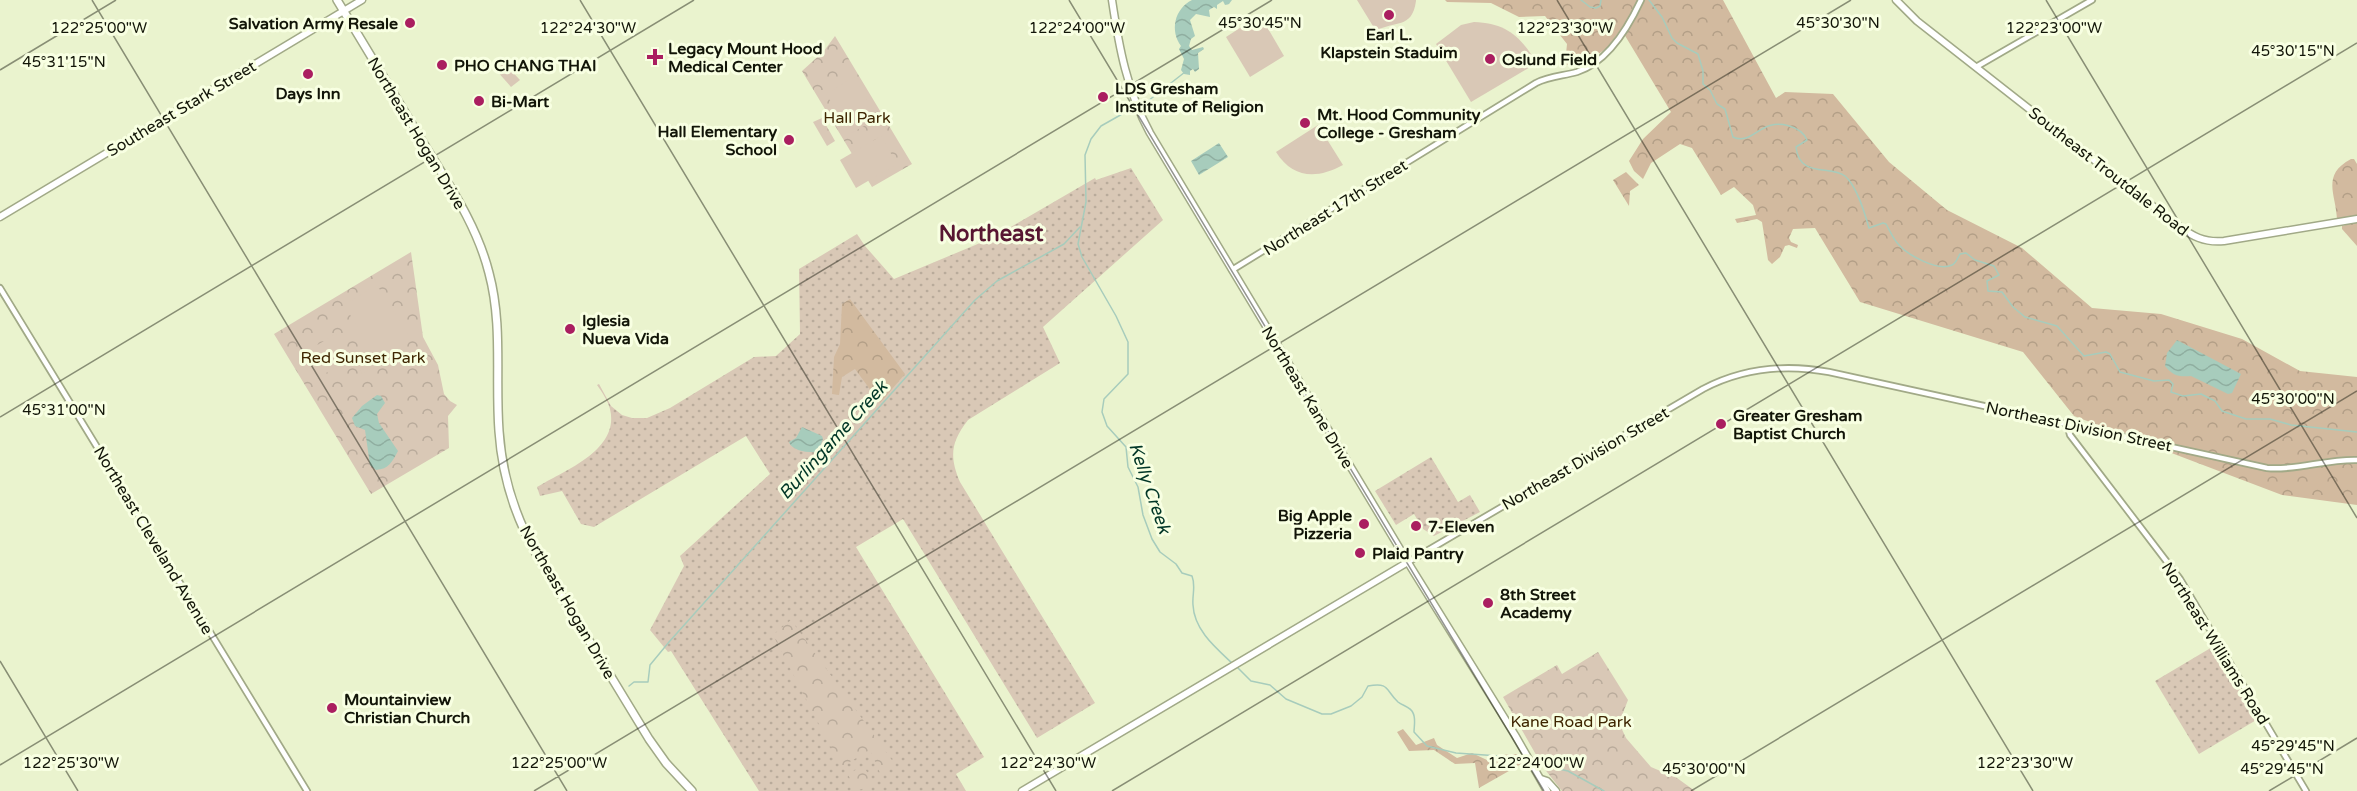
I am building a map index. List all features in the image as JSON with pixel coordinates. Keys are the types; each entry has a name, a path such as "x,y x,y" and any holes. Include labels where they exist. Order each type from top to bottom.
{"highway":[{"name":"Northeast Hogan Drive","path":"337,0 462,207 482,248 497,316 498,422 501,451 507,484 522,525 537,555 649,739 666,763 692,791"}],"main road":[{"name":"Southeast Stark Street","path":"0,217 362,0"},
{"name":"Northeast Kane Drive","path":"1112,0 1124,66 1139,111 1156,144 1541,779 1546,791"},
{"name":"Southeast Troutdale Road","path":"1896,0 1917,21 2176,225 2196,238 2224,241 2357,219"},
{"name":"Northeast Division Street","path":"1022,791 1408,562"},
{"name":"Northeast Kane Drive","path":"1541,779 1547,781 1556,791"}],"street":[{"name":"Northeast 17th Street","path":"1232,270 1536,83 1589,66 1604,55 1621,35 1641,0"},
{"path":"1976,67 2092,0"},
{"name":"Northeast Cleveland Avenue","path":"0,288 307,791"},
{"name":"Northeast Division Street","path":"1408,562 1703,389 1725,379 1758,370 1790,368 1821,370 2271,468 2331,460 2357,460"},
{"name":"Northeast Williams Road","path":"2067,424 2070,435 2180,579 2306,791"}],"green space":[{"name":"Earl L. Klapstein Staduim","path":"1357,0 1416,1 1411,16 1406,20 1376,31"},
{"path":"1445,0 1723,0 1776,98 1785,92 1833,94 1889,162 1947,210 2022,248 2092,308 2161,314 2242,339 2300,371 2357,377 2357,505 2282,495 2074,416 2023,352 1860,302 1815,228 1793,229 1789,238 1791,242 1798,245 1797,248 1785,246 1780,257 1772,264 1768,260 1762,222 1757,219 1737,223 1735,219 1756,215 1753,205 1734,187 1721,195 1692,148 1680,144 1651,163 1643,179 1634,171 1629,161 1643,139 1671,112 1621,29 1607,48 1578,68 1565,64 1567,44 1545,16 1519,17 1491,3 1447,2"},
{"path":"1260,15 1284,56 1250,77 1226,37"},
{"name":"Oslund Field","path":"1474,22 1504,28 1518,38 1537,63 1471,102 1436,44 1461,25"},
{"name":"Hall Park","path":"835,36 912,164 872,187 802,71 824,51"},
{"path":"504,63 520,80 511,87 496,70"},
{"path":"854,77 878,118 850,134 826,94"},
{"path":"822,118 835,141 827,146 813,122"},
{"path":"1318,125 1343,165 1324,173 1298,172 1283,161 1276,152"},
{"path":"881,136 897,164 856,188 840,160"},
{"path":"2354,159 2357,164 2357,216 2337,219 2333,178 2342,165"},
{"path":"1131,168 1163,220 1043,327 1060,363 968,420 955,442 953,457 960,482 1095,703 1037,738 903,519 856,547 984,757 956,774 966,791 759,791 671,651 668,652 650,630 684,566 680,556 770,474 746,436 594,527 581,524 562,491 540,496 537,487 588,457 607,436 611,423 610,409 597,385 599,384 611,406 622,415 647,418 670,408 754,357 776,356 800,334 799,269 857,234 894,279 992,238 1095,178 1096,180"},
{"path":"1626,172 1639,185 1630,191 1629,206 1613,180"},
{"path":"2357,222 2357,246 2342,226"},
{"name":"Red Sunset Park","path":"411,252 423,337 438,365 444,394 457,405 448,416 449,448 371,494 274,334"},
{"path":"377,285 411,339 378,360 344,305"},
{"path":"850,299 905,374 880,403 855,369 842,377 839,395 832,394 834,357 840,344 842,304"},
{"path":"336,334 350,359 314,380 300,355"},
{"path":"363,351 372,368 362,374 352,357"},
{"path":"1431,457 1458,502 1470,495 1480,512 1434,536 1423,529 1414,514 1396,525 1375,491"},
{"path":"791,620 894,763 880,773 870,750 841,767 773,635"},
{"path":"2214,646 2258,719 2199,754 2155,681"},
{"name":"Kane Road Park","path":"1598,652 1628,700 1619,723 1626,738 1651,767 1677,778 1695,791 1562,791 1543,767 1503,697 1557,665 1562,674"},
{"path":"1403,729 1416,745 1434,738 1437,745 1457,758 1472,753 1487,760 1500,755 1517,754 1523,763 1479,788 1475,763 1455,764 1434,750 1409,751 1397,732"},
{"path":"863,766 876,785 855,791 848,774"}],"water":[{"path":"1192,0 1232,0 1225,5 1223,1 1217,5 1217,9 1214,7 1209,10 1210,17 1196,14 1190,20 1195,36 1191,39 1189,46 1192,50 1203,47 1204,49 1198,53 1199,69 1195,72 1193,69 1190,71 1190,75 1184,74 1181,70 1184,59 1179,49 1181,46 1175,27 1181,9"},
{"path":"1219,143 1228,157 1199,175 1191,161"},
{"path":"2177,340 2241,374 2232,393 2228,394 2191,376 2171,372 2165,366 2167,353"},
{"path":"377,395 381,396 385,403 377,414 379,423 398,451 392,462 376,470 370,465 365,430 355,426 352,418 362,406"},
{"path":"802,427 822,436 818,452 801,451 793,448 789,442 796,438"}],"waterway":[{"path":"1581,0 1590,7 1596,8 1600,6 1601,0"},
{"path":"1649,0 1662,17 1672,38 1698,54 1703,71 1703,84 1710,90 1717,104 1725,109 1733,137 1742,139 1776,125 1788,126 1800,131 1807,140 1796,147 1798,157 1803,163 1809,167 1845,176 1857,193 1869,228 1886,224 1897,243 1916,258 1946,267 1955,263 1960,254 1966,253 1975,260 1994,266 1999,275 1987,281 1988,291 2002,292 2013,307 2025,317 2057,326 2084,356 2106,352 2110,354 2120,372 2154,381 2169,380 2173,384 2171,392 2183,396 2201,394 2215,401 2222,411 2246,419 2270,419 2291,425 2357,432"},
{"name":"Kelly Creek","path":"1148,101 1185,72"},
{"name":"Kelly Creek","path":"1124,113 1101,126 1091,139 1085,155 1086,202 1078,244 1082,257 1116,316 1128,342 1128,374 1104,399 1102,412 1107,426 1126,447 1128,467 1138,487 1143,515 1152,539 1160,552 1176,564 1182,573 1192,576 1193,605 1197,623 1207,638 1233,664"},
{"name":"Burlingame Creek","path":"629,686 634,682 648,682 650,665 669,642 975,300 997,281 1064,244 1080,227"},
{"name":"Kelly Creek","path":"1237,667 1251,681 1270,685 1286,699 1322,714 1331,714 1351,706 1362,697 1368,686 1384,686 1398,702 1412,711 1414,732 1427,746 1456,753 1499,756 1528,762"},
{"name":"Kelly Creek","path":"1536,764 1568,771 1604,791"}],"place":[{"name":"Earl L. Klapstein Staduim","path":"1389,15"},
{"name":"Salvation Army Resale","path":"410,23"},
{"name":"Legacy Mount Hood Medical Center","path":"655,57"},
{"name":"Oslund Field","path":"1490,59"},
{"name":"PHO CHANG THAI","path":"442,65"},
{"name":"Days Inn","path":"308,74"},
{"name":"LDS Gresham Institute of Religion","path":"1103,97"},
{"name":"Bi-Mart","path":"479,101"},
{"name":"Mt. Hood Community College - Gresham","path":"1305,123"},
{"name":"Hall Elementary School","path":"789,140"},
{"name":"Iglesia Nueva Vida","path":"570,329"},
{"name":"Greater Gresham Baptist Church","path":"1721,424"},
{"name":"Big Apple Pizzeria","path":"1364,524"},
{"name":"7-Eleven","path":"1416,526"},
{"name":"Plaid Pantry","path":"1360,553"},
{"name":"8th Street Academy","path":"1488,603"},
{"name":"Mountainview Christian Church","path":"332,708"}],"district":[{"name":"Northeast","path":"991,233"}]}
